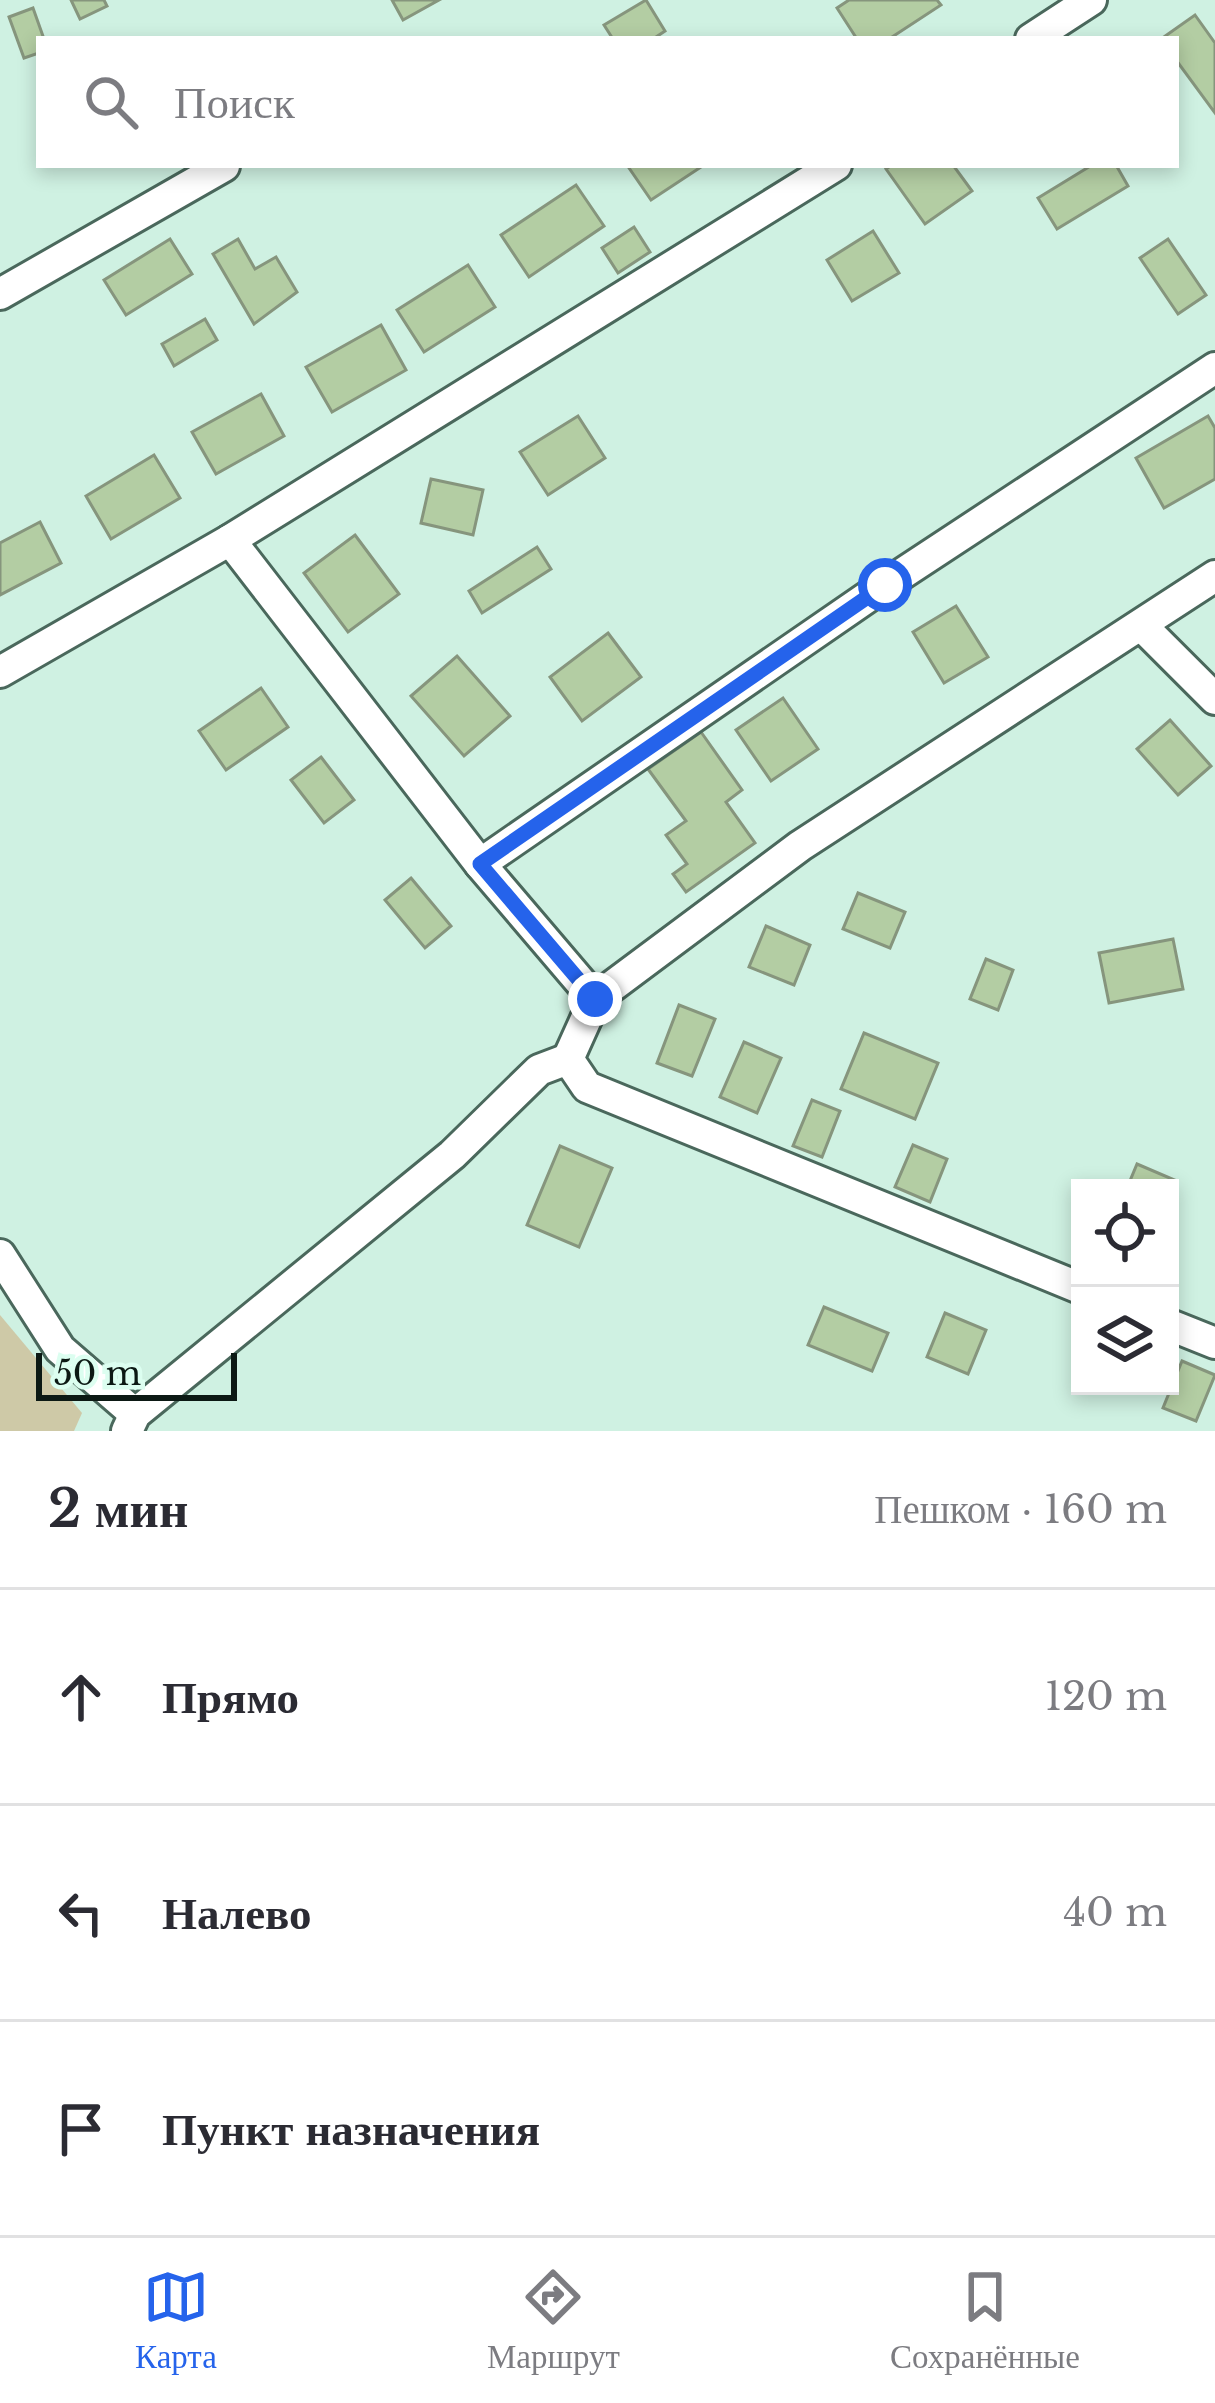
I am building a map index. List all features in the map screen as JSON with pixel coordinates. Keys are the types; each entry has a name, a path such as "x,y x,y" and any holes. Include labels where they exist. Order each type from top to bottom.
{"street":[{"path":"1036,36 1091,0"},
{"path":"0,294 220,168"},
{"path":"0,672 230,540 831,168"},
{"path":"480,864 885,585 1215,368"},
{"path":"230,540 480,864 595,999"},
{"path":"0,1255 60,1349 131,1423 452,1156 539,1070 568,1059 595,999 800,846 1056,675 1215,577"},
{"path":"1142,626 1215,699"},
{"path":"568,1059 587,1087 1078,1287"},
{"path":"1179,1329 1215,1343"}],"shaded area":[{"path":"0,1315 82,1413 74,1431 0,1431"}],"building":[{"path":"71,0 104,0 107,6 80,19"},
{"path":"392,0 439,0 403,20"},
{"path":"646,0 665,31 658,36 611,36 604,25"},
{"path":"849,0 937,0 941,5 894,36 855,36 837,8"},
{"path":"33,8 43,36 36,36 36,54 24,58 9,17"},
{"path":"1195,15 1215,43 1215,113 1179,64 1179,36 1165,36"},
{"path":"629,168 699,168 651,200"},
{"path":"955,168 972,191 925,224 886,169"},
{"path":"1087,168 1118,168 1128,186 1057,229 1038,198"},
{"path":"576,185 604,226 529,277 501,235"},
{"path":"634,227 650,252 618,273 602,248"},
{"path":"873,231 899,273 852,301 827,260"},
{"path":"170,239 192,274 126,315 104,280"},
{"path":"238,239 255,269 276,257 297,292 254,324 213,254"},
{"path":"1168,239 1206,295 1178,314 1140,258"},
{"path":"468,265 495,307 424,352 397,310"},
{"path":"205,319 217,340 174,366 162,344"},
{"path":"381,325 406,370 332,412 306,367"},
{"path":"261,394 284,436 216,474 192,432"},
{"path":"578,416 605,458 548,495 520,452"},
{"path":"1208,416 1215,428 1215,479 1164,508 1136,458"},
{"path":"154,455 180,498 111,539 86,496"},
{"path":"431,479 483,490 473,535 421,523"},
{"path":"40,522 61,563 0,595 0,543"},
{"path":"355,535 399,594 348,632 304,573"},
{"path":"537,547 551,569 482,613 469,591"},
{"path":"956,606 988,657 944,683 913,632"},
{"path":"608,633 641,677 582,721 550,677"},
{"path":"457,656 510,716 464,756 411,696"},
{"path":"261,688 288,727 226,770 199,731"},
{"path":"783,698 818,749 771,781 736,730"},
{"path":"1170,720 1211,766 1178,795 1137,749"},
{"path":"701,732 742,790 726,802 755,843 686,892 673,874 687,864 666,835 686,821 648,769"},
{"path":"321,757 354,800 324,823 291,780"},
{"path":"411,878 451,926 425,948 385,900"},
{"path":"858,893 905,912 890,948 843,929"},
{"path":"766,926 810,945 794,985 749,967"},
{"path":"1173,939 1183,989 1109,1003 1099,953"},
{"path":"986,959 1013,970 998,1010 970,999"},
{"path":"679,1005 715,1019 692,1076 657,1063"},
{"path":"864,1033 938,1063 915,1119 841,1089"},
{"path":"744,1042 781,1058 757,1113 720,1097"},
{"path":"812,1100 840,1111 822,1157 793,1146"},
{"path":"913,1145 947,1159 930,1202 895,1187"},
{"path":"560,1146 612,1168 579,1247 527,1225"},
{"path":"1137,1164 1172,1179 1131,1179"},
{"path":"824,1307 888,1333 872,1371 808,1345"},
{"path":"945,1313 986,1330 968,1374 927,1357"},
{"path":"1182,1361 1215,1375 1196,1421 1163,1408 1168,1395 1179,1395"}],"route":[{"path":"595,999 480,864 885,585"}]}
